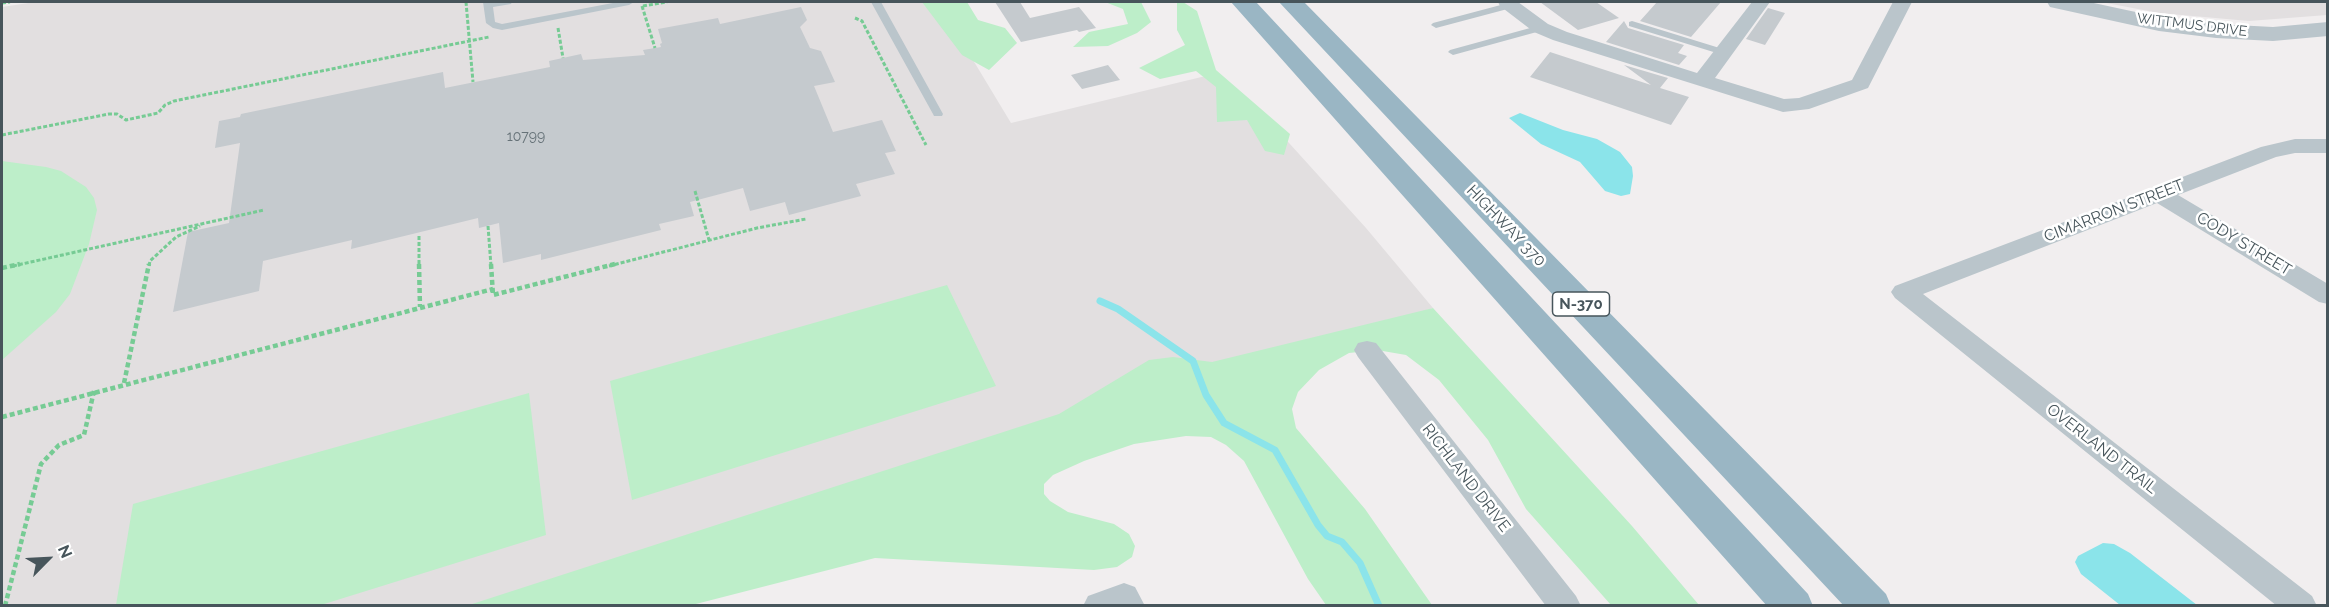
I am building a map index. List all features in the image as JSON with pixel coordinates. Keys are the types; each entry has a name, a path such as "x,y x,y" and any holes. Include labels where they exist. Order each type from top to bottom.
{"highway":[{"name":"N-370","path":"1243,2 1793,606"},
{"name":"HIGHWAY 370","path":"1291,2 1871,606"}],"street":[{"path":"1702,81 1761,2"},
{"name":"WITTMUS DRIVE","path":"2058,2 2160,24 2216,31 2273,34 2328,29"},
{"path":"1510,3 1541,28 1560,36 1783,106 1801,104 1861,84 1897,3"},
{"name":"CIMARRON STREET","path":"1904,292 2269,152 2295,146 2328,146"},
{"name":"CODY STREET","path":"2159,194 2328,296"},
{"name":"OVERLAND TRAIL","path":"1904,292 2301,606"},
{"name":"RICHLAND DRIVE","path":"1367,350 1565,606"}],"lane":[{"path":"508,2 488,3 492,24 502,27 629,2"},
{"path":"876,2 938,114"},
{"path":"1436,25 1510,3"},
{"path":"1632,24 1723,52"},
{"path":"1453,52 1541,28"}],"path":[{"path":"2,3 10,2"},
{"path":"466,2 472,82"},
{"path":"642,6 655,48"},
{"path":"855,18 862,21 926,146"},
{"path":"558,24 563,58"},
{"path":"2,135 109,114 117,114 126,120 158,113 165,105 174,101 469,41"},
{"path":"695,191 709,240"},
{"path":"2,268 264,210"},
{"path":"488,226 493,296 709,240 806,219"},
{"path":"124,383 150,261 176,237 206,223"},
{"path":"419,236 420,307"},
{"path":"2,417 124,383 493,289"},
{"path":"5,606 41,464 59,445 84,435 94,391"}],"shaded area":[{"path":"35,2 938,2 1011,123 1218,73 1280,133 1366,228 1433,308 521,605 2,606 2,7"},
{"path":"2101,2 2327,2 2327,15 2249,21 2159,13"}],"green space":[{"path":"922,2 967,2 978,20 1005,28 1017,43 989,70 962,55"},
{"path":"1105,2 1141,2 1151,22 1137,33 1108,46 1073,47 1089,32 1128,24 1123,9"},
{"path":"1177,2 1183,2 1197,11 1216,70 1290,134 1284,155 1265,151 1247,120 1217,122 1216,87 1196,71 1160,79 1139,68 1185,45 1177,30"},
{"path":"2,161 61,171 86,187 94,198 97,210 89,244 70,294 56,312 2,360"},
{"path":"947,285 996,386 632,500 610,381"},
{"path":"1433,308 1632,526 1699,605 1611,605 1526,509 1488,440 1439,380 1406,355 1377,350 1349,353 1319,370 1298,392 1292,409 1296,428 1365,509 1432,605 1326,605 1308,579 1244,461 1226,445 1211,437 1186,436 1134,444 1084,461 1053,475 1044,484 1044,494 1050,501 1068,512 1114,524 1129,534 1135,546 1132,557 1117,567 1094,570 875,558 692,605 466,606 1059,414 1149,360 1173,357 1212,362"},
{"path":"529,393 546,535 321,605 116,605 133,504"}],"water":[{"path":"1520,113 1563,130 1597,139 1620,152 1632,167 1630,194 1621,196 1605,191 1580,162 1541,144 1509,118"},
{"path":"2103,543 2114,544 2130,553 2197,605 2120,605 2081,574 2075,562 2078,556"}],"building":[{"path":"995,2 1020,2 1030,18 1079,7 1096,28 1021,42"},
{"path":"1540,2 1596,2 1619,18 1578,30"},
{"path":"1657,2 1721,2 1691,37 1640,21"},
{"path":"801,7 807,20 800,27 810,48 821,51 835,82 814,86 833,132 882,120 896,151 885,153 895,174 856,184 861,196 789,215 785,202 750,211 743,188 690,202 694,216 659,224 661,230 541,260 541,254 503,263 499,223 479,228 478,218 351,249 352,240 263,261 259,291 173,312 188,232 229,223 240,143 215,148 219,121 240,117 241,114 443,72 445,88 550,67 549,61 581,54 583,60 645,55 643,50 661,47 658,29 718,18 720,24"},
{"path":"1768,8 1785,13 1765,45 1746,39"},
{"path":"1624,21 1628,28 1684,45 1678,53 1687,56 1679,65 1606,42"},
{"path":"1550,52 1651,85 1624,65 1668,78 1660,88 1689,97 1671,125 1530,77"},
{"path":"1108,65 1120,80 1082,89 1071,75"}],"waterway":[{"path":"1100,301 1118,309 1193,361 1206,395 1224,423 1275,450 1318,525 1327,536 1342,542 1360,563 1379,606"}]}
